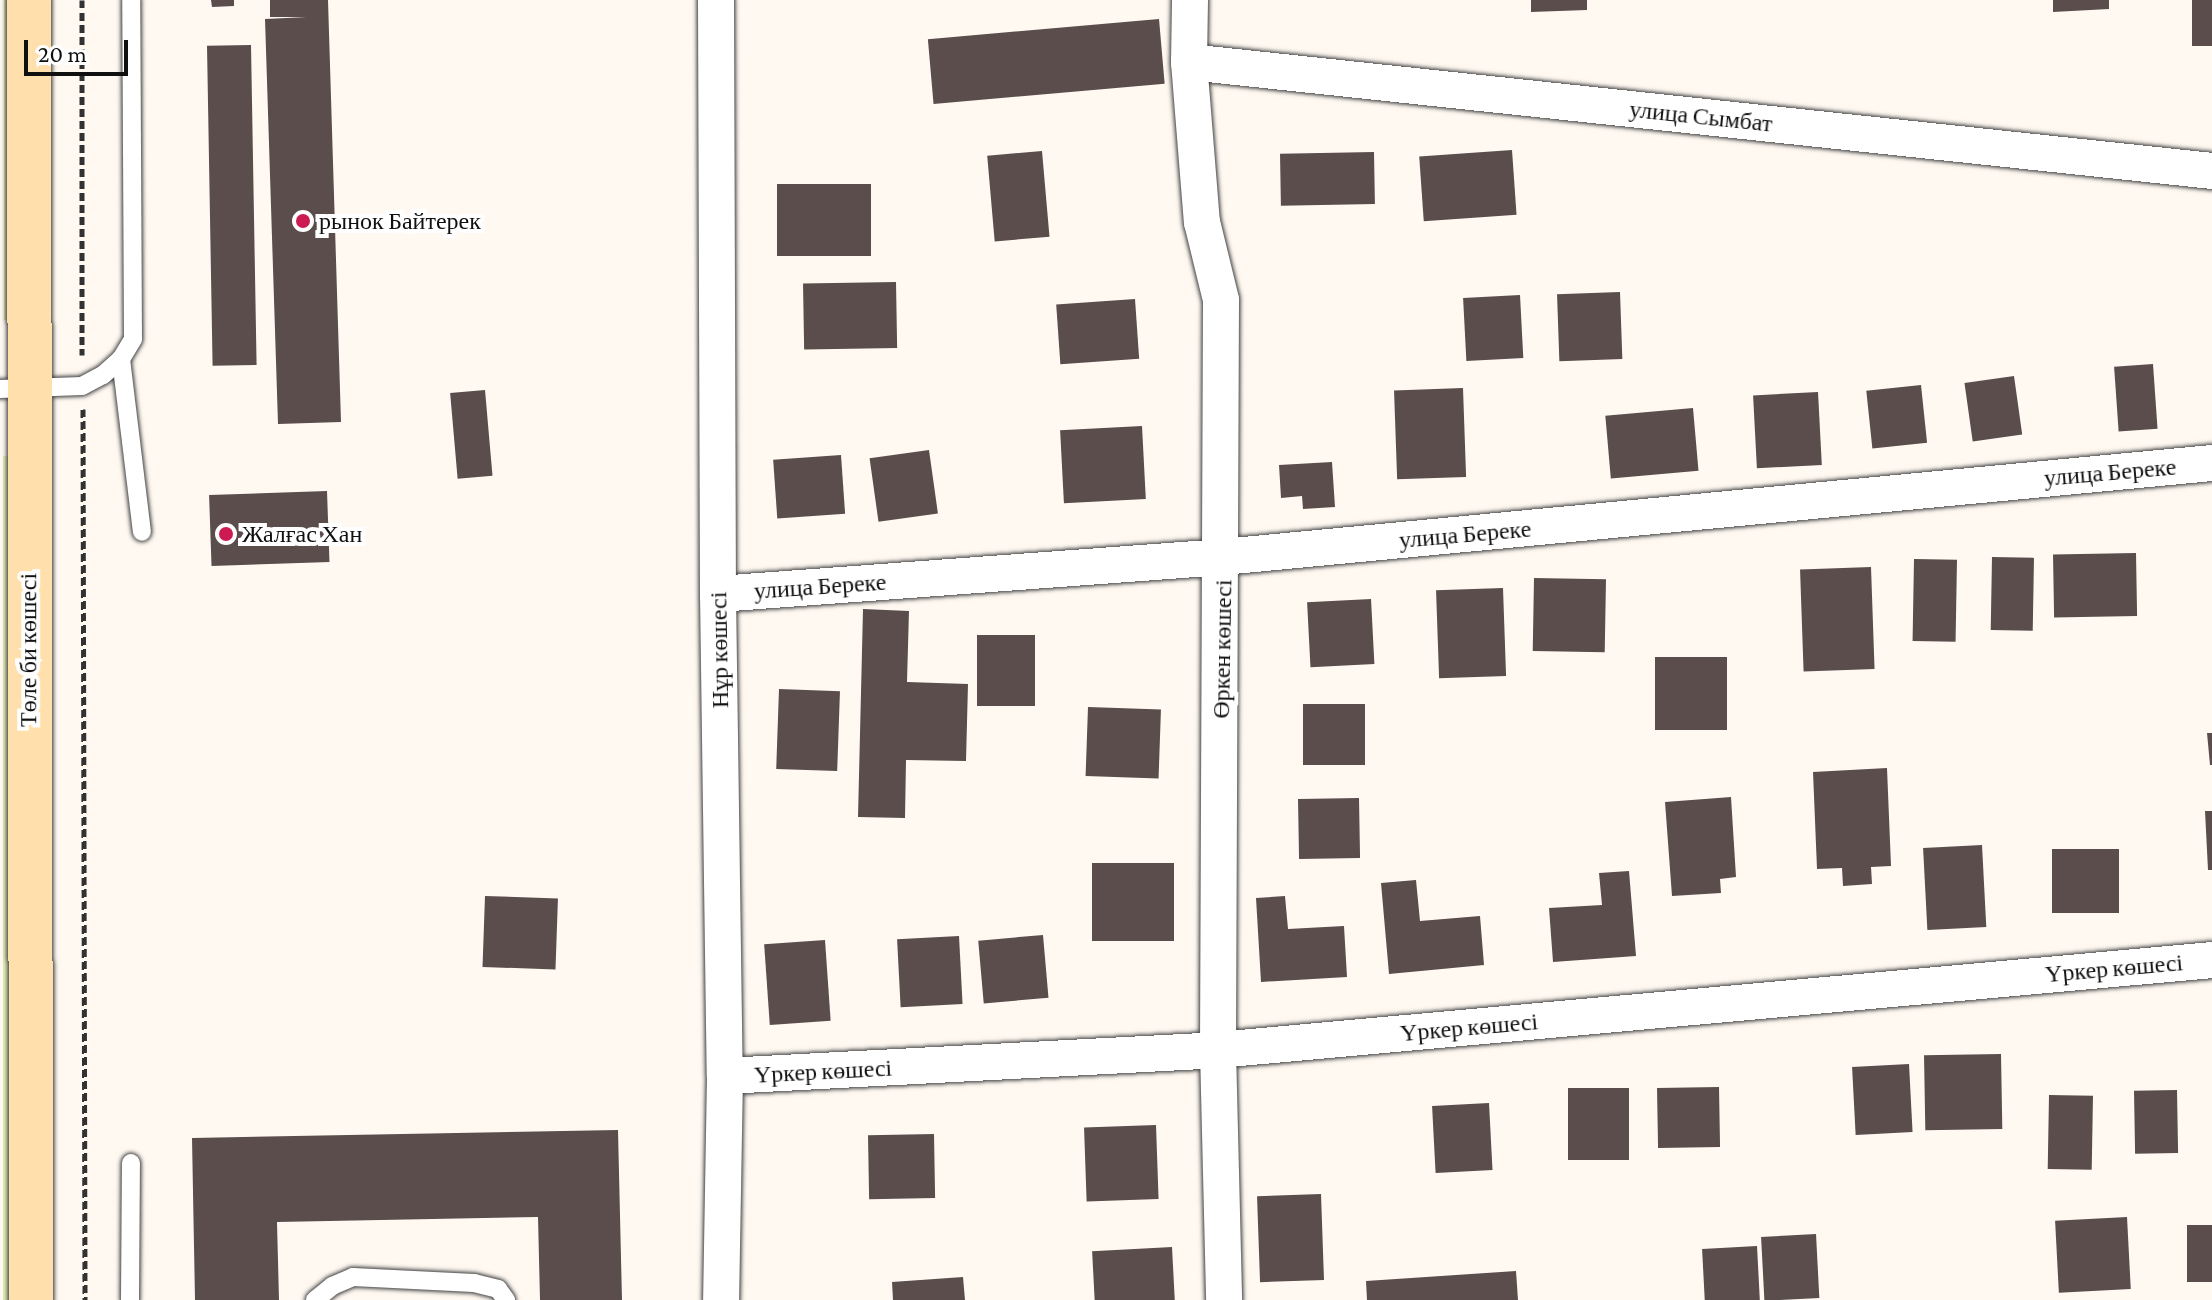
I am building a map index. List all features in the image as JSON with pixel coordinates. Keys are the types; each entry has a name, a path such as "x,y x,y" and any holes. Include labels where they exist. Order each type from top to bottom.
{"main road":[{"name":"Төле би көшесі","path":"29,0 14,389 31,1300"}],"street":[{"name":"Нұр көшесі","path":"716,0 718,594 725,1076 721,1300"},
{"name":"Өркен көшесі","path":"1190,0 1189,62 1202,222 1221,300 1223,557 1218,1050 1224,1300"},
{"name":"улица Сымбат","path":"1189,62 2212,171"},
{"name":"улица Береке","path":"718,594 1223,557 2212,463"},
{"name":"Үркер көшесі","path":"725,1076 1218,1050 2212,960"}],"lane":[{"path":"14,389 82,386 103,375 121,359 133,339 131,0"},
{"path":"121,359 142,532"},
{"path":"130,1300 131,1163"},
{"path":"315,1300 332,1286 353,1277 474,1283 498,1289 506,1300"}],"path":[{"path":"82,0 85,1300"}],"green space":[{"path":"4,0 13,0 13,320 4,320"},
{"path":"3,456 12,456 12,1300 3,1300"}],"building":[{"path":"211,0 234,0 234,6 212,7"},
{"name":"рынок Байтерек","path":"270,0 328,0 341,422 278,424 265,19 307,17 270,17"},
{"path":"1531,0 1587,0 1587,10 1531,12"},
{"path":"2053,0 2109,0 2109,9 2053,12"},
{"path":"2192,0 2212,0 2212,46 2192,46"},
{"path":"1159,19 1165,84 934,104 928,39"},
{"name":"рынок Байтерек","path":"251,45 257,365 213,366 207,46"},
{"path":"1512,150 1517,215 1424,221 1419,156"},
{"path":"1042,151 1049,237 995,241 987,156"},
{"path":"1374,152 1375,204 1281,206 1280,154"},
{"path":"777,184 871,184 871,256 777,256"},
{"path":"896,282 897,348 804,350 803,284"},
{"path":"1620,292 1622,359 1559,361 1557,294"},
{"path":"1520,295 1523,358 1466,361 1463,298"},
{"path":"1135,299 1139,359 1060,364 1056,305"},
{"path":"2153,364 2158,429 2119,432 2114,367"},
{"path":"2014,376 2022,434 1973,441 1964,383"},
{"path":"1921,385 1927,443 1872,448 1866,391"},
{"path":"1463,388 1466,477 1397,479 1394,390"},
{"path":"485,390 492,476 458,479 450,393"},
{"path":"1818,392 1822,465 1757,468 1753,395"},
{"path":"1693,408 1698,471 1611,478 1605,416"},
{"path":"1142,426 1146,499 1064,503 1060,430"},
{"path":"929,450 938,513 878,522 870,458"},
{"path":"841,455 845,514 777,519 773,460"},
{"path":"1332,462 1335,507 1303,509 1302,496 1281,498 1279,465"},
{"path":"327,491 329,562 212,566 209,495"},
{"path":"2136,553 2137,616 2054,617 2053,554"},
{"path":"1992,557 2034,558 2033,631 1991,630"},
{"path":"1914,559 1957,560 1956,642 1913,641"},
{"path":"1871,567 1875,669 1804,671 1800,569"},
{"path":"1534,578 1606,579 1605,652 1533,651"},
{"path":"1503,588 1506,676 1439,678 1436,590"},
{"path":"1371,599 1374,664 1310,667 1307,602"},
{"path":"863,609 909,611 907,682 968,684 966,761 906,760 905,818 858,817"},
{"path":"977,635 1035,635 1035,706 977,706"},
{"path":"1655,657 1727,657 1727,730 1655,730"},
{"path":"779,689 840,691 837,771 776,769"},
{"path":"1303,704 1365,704 1365,765 1303,765"},
{"path":"1088,707 1161,710 1159,779 1086,776"},
{"path":"2207,733 2212,733 2212,765 2210,765"},
{"path":"1887,768 1891,866 1871,867 1872,884 1843,886 1842,868 1817,869 1813,772"},
{"path":"1731,797 1736,877 1720,879 1721,893 1672,896 1665,802"},
{"path":"1359,798 1360,858 1299,859 1298,799"},
{"path":"2205,811 2212,811 2212,870 2208,870"},
{"path":"1982,845 1986,927 1927,930 1923,848"},
{"path":"2052,849 2119,849 2119,913 2052,913"},
{"path":"1092,863 1174,863 1174,941 1092,941"},
{"path":"1629,871 1636,956 1553,962 1549,908 1602,905 1599,873"},
{"path":"1416,880 1420,921 1480,916 1484,965 1389,974 1381,883"},
{"path":"485,896 558,899 555,970 483,967"},
{"path":"1285,896 1288,929 1344,926 1347,977 1261,982 1256,898"},
{"path":"1043,935 1048,998 984,1003 978,941"},
{"path":"959,936 963,1004 901,1007 897,939"},
{"path":"825,940 831,1021 770,1025 764,944"},
{"path":"2001,1054 2002,1129 1925,1130 1924,1055"},
{"path":"1909,1064 1913,1132 1856,1135 1852,1067"},
{"path":"1719,1087 1720,1147 1658,1148 1657,1088"},
{"path":"1568,1088 1629,1088 1629,1160 1568,1160"},
{"path":"2177,1090 2178,1153 2135,1154 2134,1091"},
{"path":"2049,1095 2093,1096 2092,1170 2048,1169"},
{"path":"1489,1103 1493,1170 1436,1173 1432,1106"},
{"path":"1156,1125 1159,1199 1087,1201 1084,1128"},
{"path":"618,1130 622,1300 540,1300 538,1217 277,1222 279,1300 195,1300 192,1138"},
{"path":"934,1134 935,1198 869,1199 868,1135"},
{"path":"1321,1194 1324,1280 1260,1282 1257,1196"},
{"path":"2127,1217 2131,1289 2059,1293 2055,1221"},
{"path":"2187,1225 2212,1225 2212,1282 2187,1282"},
{"path":"1816,1234 1819,1298 1764,1300 1761,1237"},
{"path":"1757,1246 1760,1300 1705,1300 1702,1249"},
{"path":"1172,1247 1175,1300 1095,1300 1092,1251"},
{"path":"1516,1271 1518,1300 1367,1300 1366,1281"},
{"path":"963,1277 965,1300 893,1300 892,1282"}],"place":[{"name":"рынок Байтерек","path":"303,221"},
{"name":"Жалғас Хан","path":"226,534"}]}
